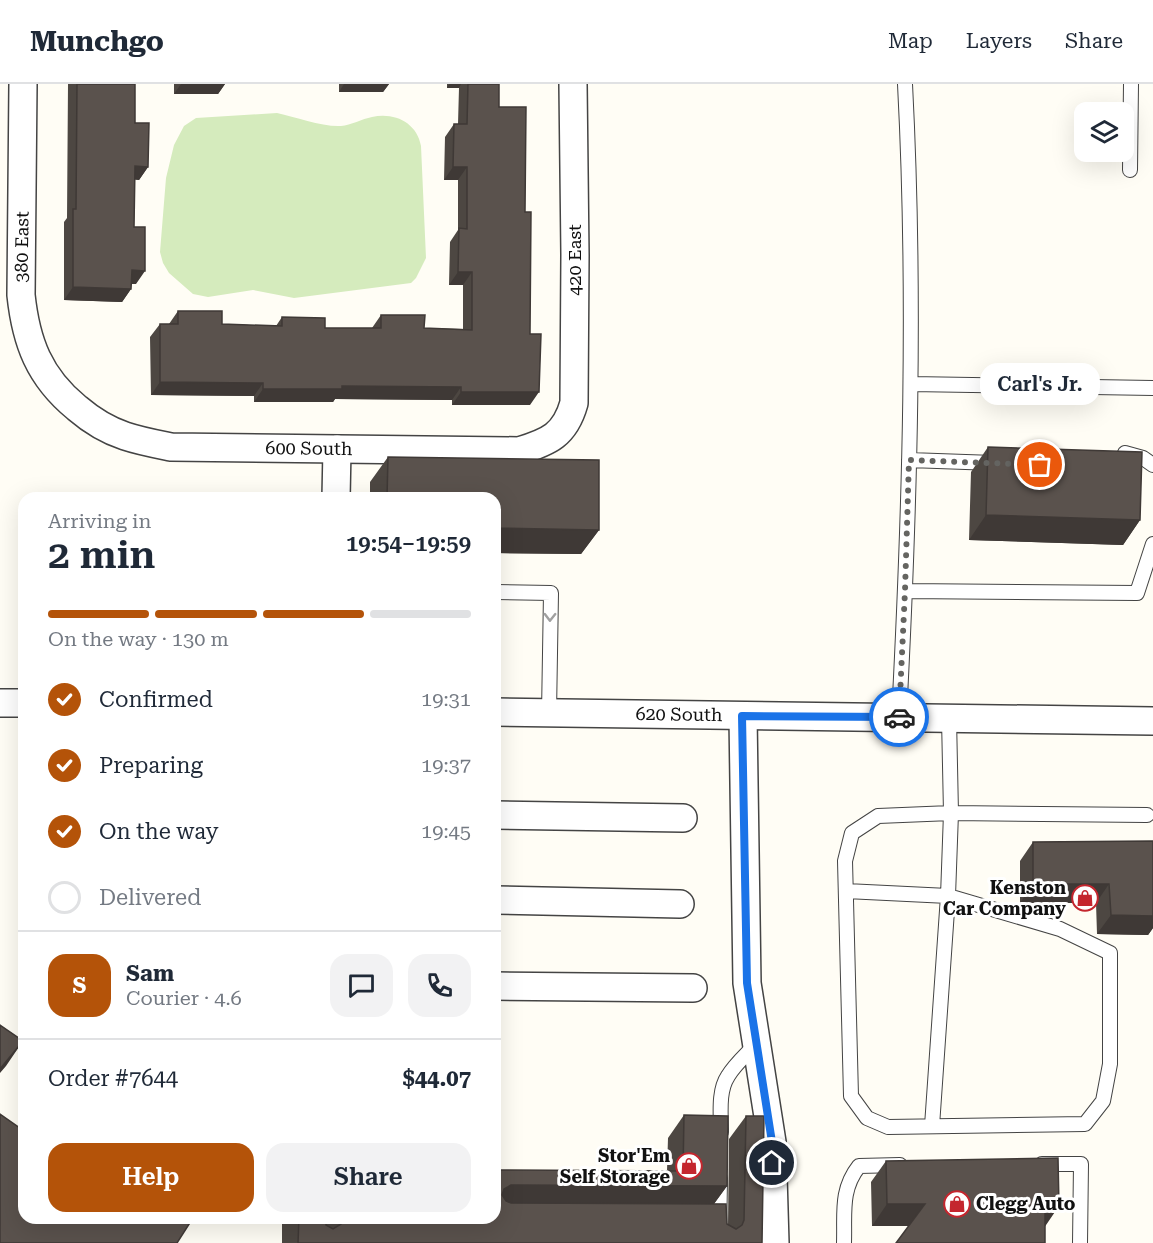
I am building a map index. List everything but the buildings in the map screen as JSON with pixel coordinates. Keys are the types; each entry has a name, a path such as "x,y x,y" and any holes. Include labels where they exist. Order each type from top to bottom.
{"street":[{"name":"380 East","path":"23,84 21,295 24,323 33,351 46,377 65,399"},
{"name":"420 East","path":"560,432 570,418 574,403 573,84"},
{"name":"600 South","path":"65,399 93,421 124,436 171,447 519,451 541,444 560,432"},
{"path":"336,492 337,449"},
{"path":"0,703 18,704"},
{"name":"620 South","path":"501,712 1153,721"},
{"path":"742,716 747,983 772,1142 775,1243"},
{"path":"501,815 683,818"},
{"path":"501,900 680,904"},
{"path":"501,986 693,988"}],"lane":[{"path":"899,717 905,591 910,384 909,164 905,84"},
{"path":"1130,170 1131,84"},
{"path":"910,384 1153,388"},
{"path":"1115,453 1143,458 1153,465"},
{"path":"909,460 1004,464"},
{"path":"905,591 1137,593 1153,544"},
{"path":"501,592 551,593 549,713"},
{"path":"932,1126 948,896 951,813 949,718"},
{"path":"846,891 948,896 1060,929 1110,953 1110,1064 1102,1101 1085,1124 888,1128 867,1118 851,1096 845,861 852,833 878,816 951,813 1147,814"},
{"path":"719,1243 713,1218 724,1083 728,1074 756,1044"},
{"path":"1024,1164 1081,1164 1080,1243"},
{"path":"844,1243 845,1192 850,1177 859,1166 910,1165"}],"green space":[{"path":"277,113 334,126 372,117 389,116 404,121 415,131 421,146 426,258 411,283 294,298 253,290 208,297 193,294 169,273 160,252 166,178 174,145 184,126 196,118"}],"way so far":[{"path":"899,717 909,460 1040,465"}],"place":[{"name":"Carl's Jr.","path":"1040,465"},
{"name":"Kenston Car Company","path":"1085,898"},
{"name":"Stor'Em Self Storage","path":"689,1166"},
{"name":"Clegg Auto","path":"957,1204"}],"route":[{"path":"772,1163 772,1142 747,983 742,716 899,717"}]}
